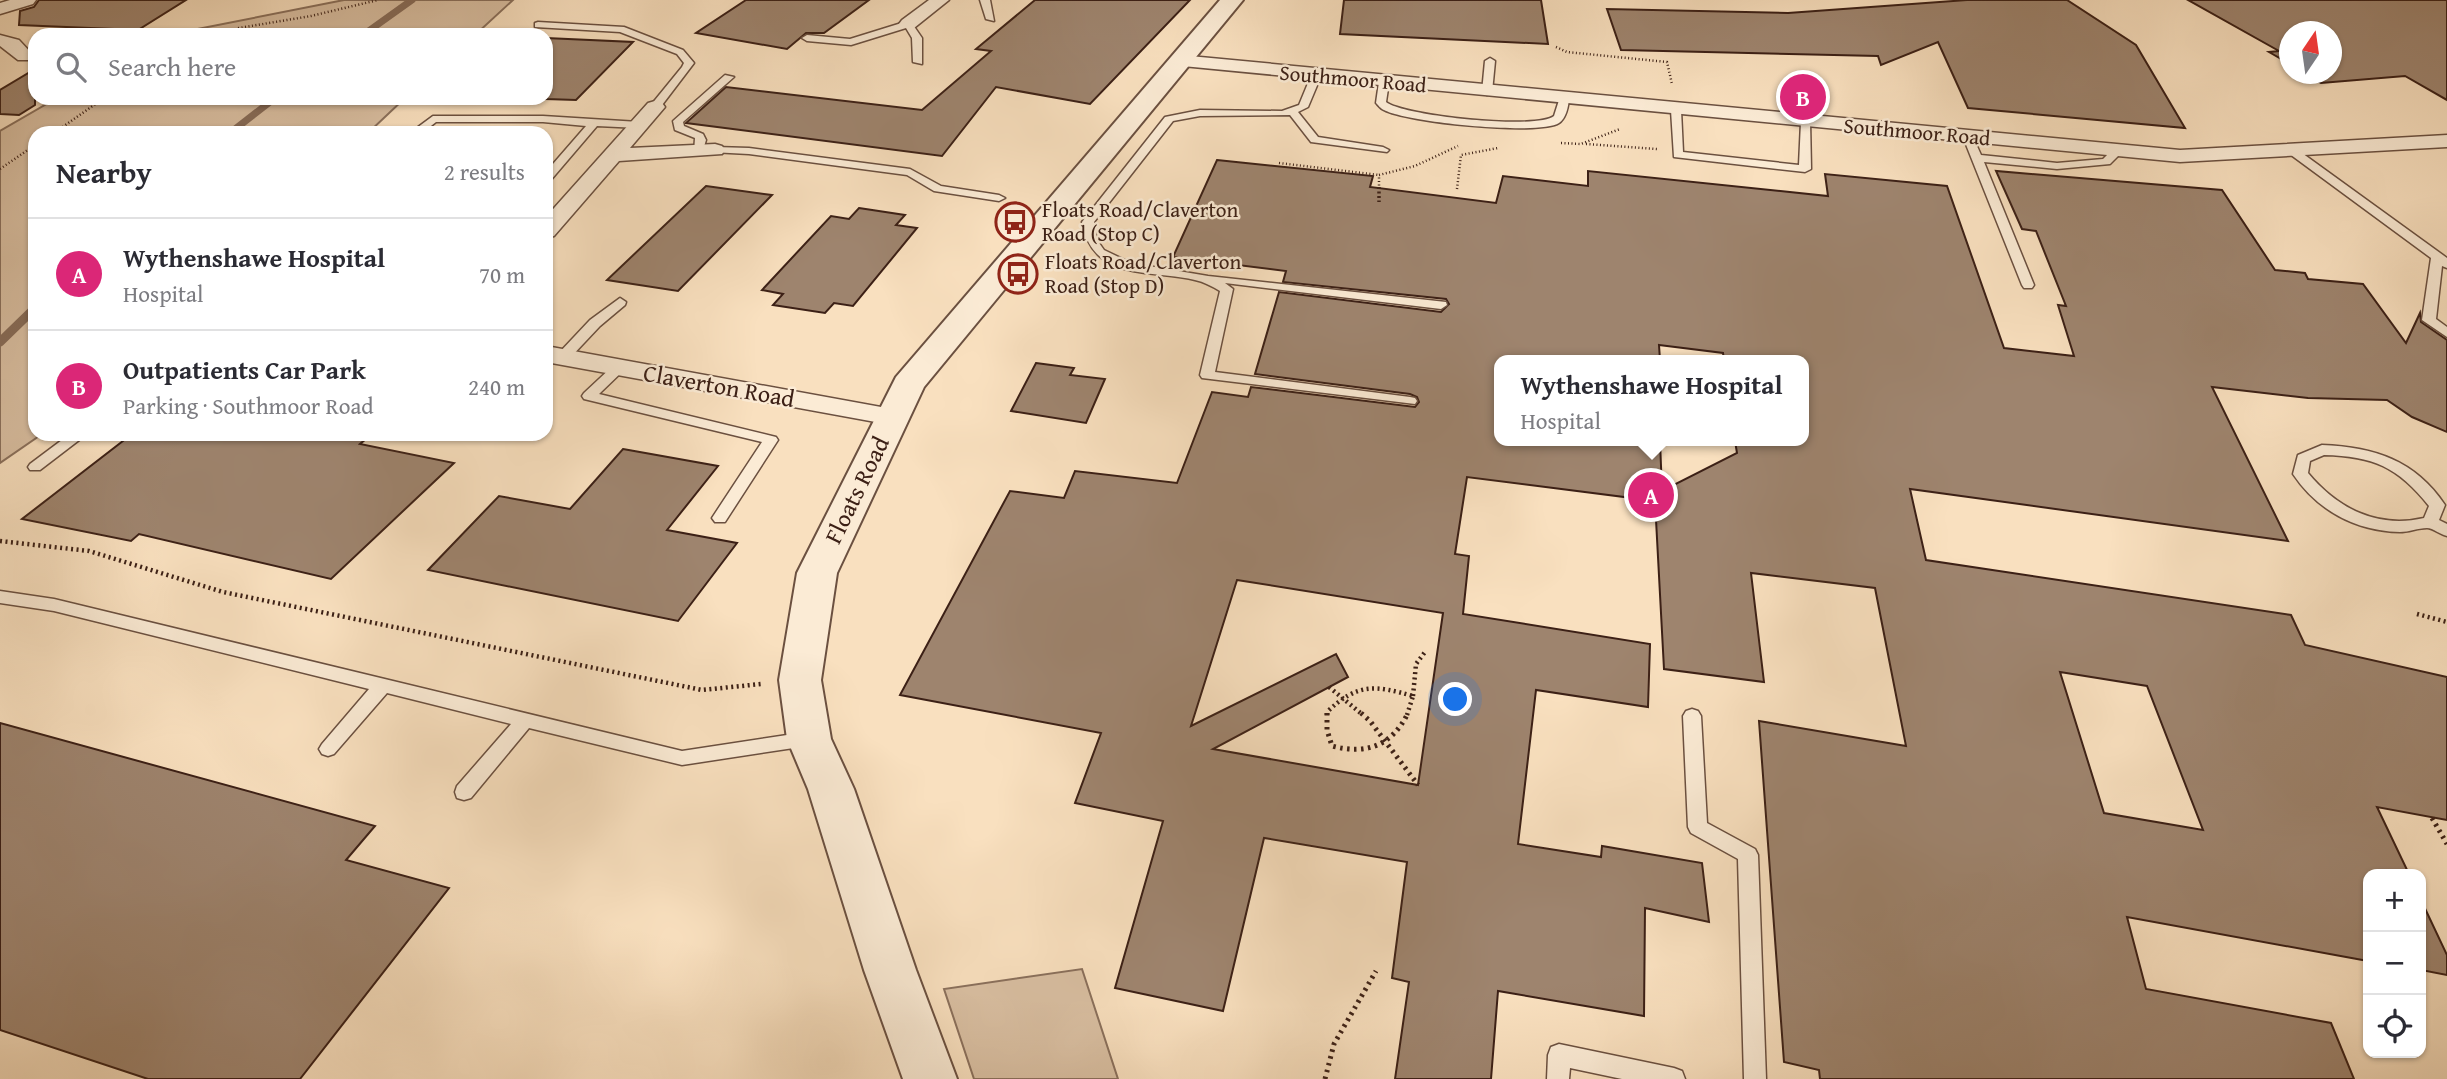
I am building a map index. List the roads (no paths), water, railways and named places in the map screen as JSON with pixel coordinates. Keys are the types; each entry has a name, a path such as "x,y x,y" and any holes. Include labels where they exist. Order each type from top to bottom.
{"street":[{"path":"0,9 27,0"},
{"path":"908,24 940,0"},
{"name":"Floats Road","path":"930,1079 890,970 831,789 809,738 800,680 817,573 908,384 1232,0"},
{"path":"0,40 26,50"},
{"name":"Southmoor Road","path":"1179,61 2180,156 2447,141"},
{"path":"553,223 655,107"},
{"path":"613,155 706,150"},
{"name":"Claverton Road","path":"555,356 892,417"}],"lane":[{"path":"985,0 991,19"},
{"path":"538,24 621,29 680,52 689,63 687,68 655,107"},
{"path":"807,38 851,42 908,24 917,38 918,62"},
{"path":"1487,92 1490,61"},
{"path":"1315,76 1303,107 1283,114 1200,113 1169,119 1088,222 1088,236 1103,256 1135,269 1441,305"},
{"path":"729,77 678,121 679,128 699,136 706,150 749,151 910,172 938,189 999,198"},
{"path":"1384,82 1381,103 1387,108 1403,113 1518,125 1552,123 1560,117 1564,99"},
{"path":"1676,110 1678,155 1805,169 1806,122"},
{"path":"1292,111 1315,140 1383,150"},
{"path":"424,126 433,119 544,119 639,125"},
{"path":"553,171 594,123"},
{"path":"1968,137 2028,285"},
{"path":"2291,150 2378,216 2442,260 2429,301 2430,320 2447,333"},
{"path":"1978,158 2057,166 2106,162 2117,151"},
{"path":"1196,276 1227,289 1207,375 1410,401"},
{"path":"555,356 620,302"},
{"path":"619,368 589,396 771,440 720,518"},
{"path":"35,467 70,441"},
{"path":"2430,522 2437,505 2415,478 2387,462 2354,452 2322,450 2303,458 2300,474 2322,500 2354,517 2386,526 2412,528 2430,522 2447,531"},
{"path":"0,597 54,606 682,758 809,738"},
{"path":"328,749 384,685"},
{"path":"1692,716 1698,827 1748,855 1755,1079"},
{"path":"464,792 525,720"},
{"path":"1558,1079 1559,1055 1674,1079"}],"waterway":[{"path":"373,28 412,0"},
{"path":"239,126 266,105"},
{"path":"0,342 28,315"}],"place":[{"name":"Outpatients Car Park","path":"1803,97"},
{"name":"Floats Road/Claverton Road (Stop C)","path":"1015,222"},
{"name":"Floats Road/Claverton Road (Stop D)","path":"1018,274"},
{"name":"Wythenshawe Hospital","path":"1651,495"}]}
